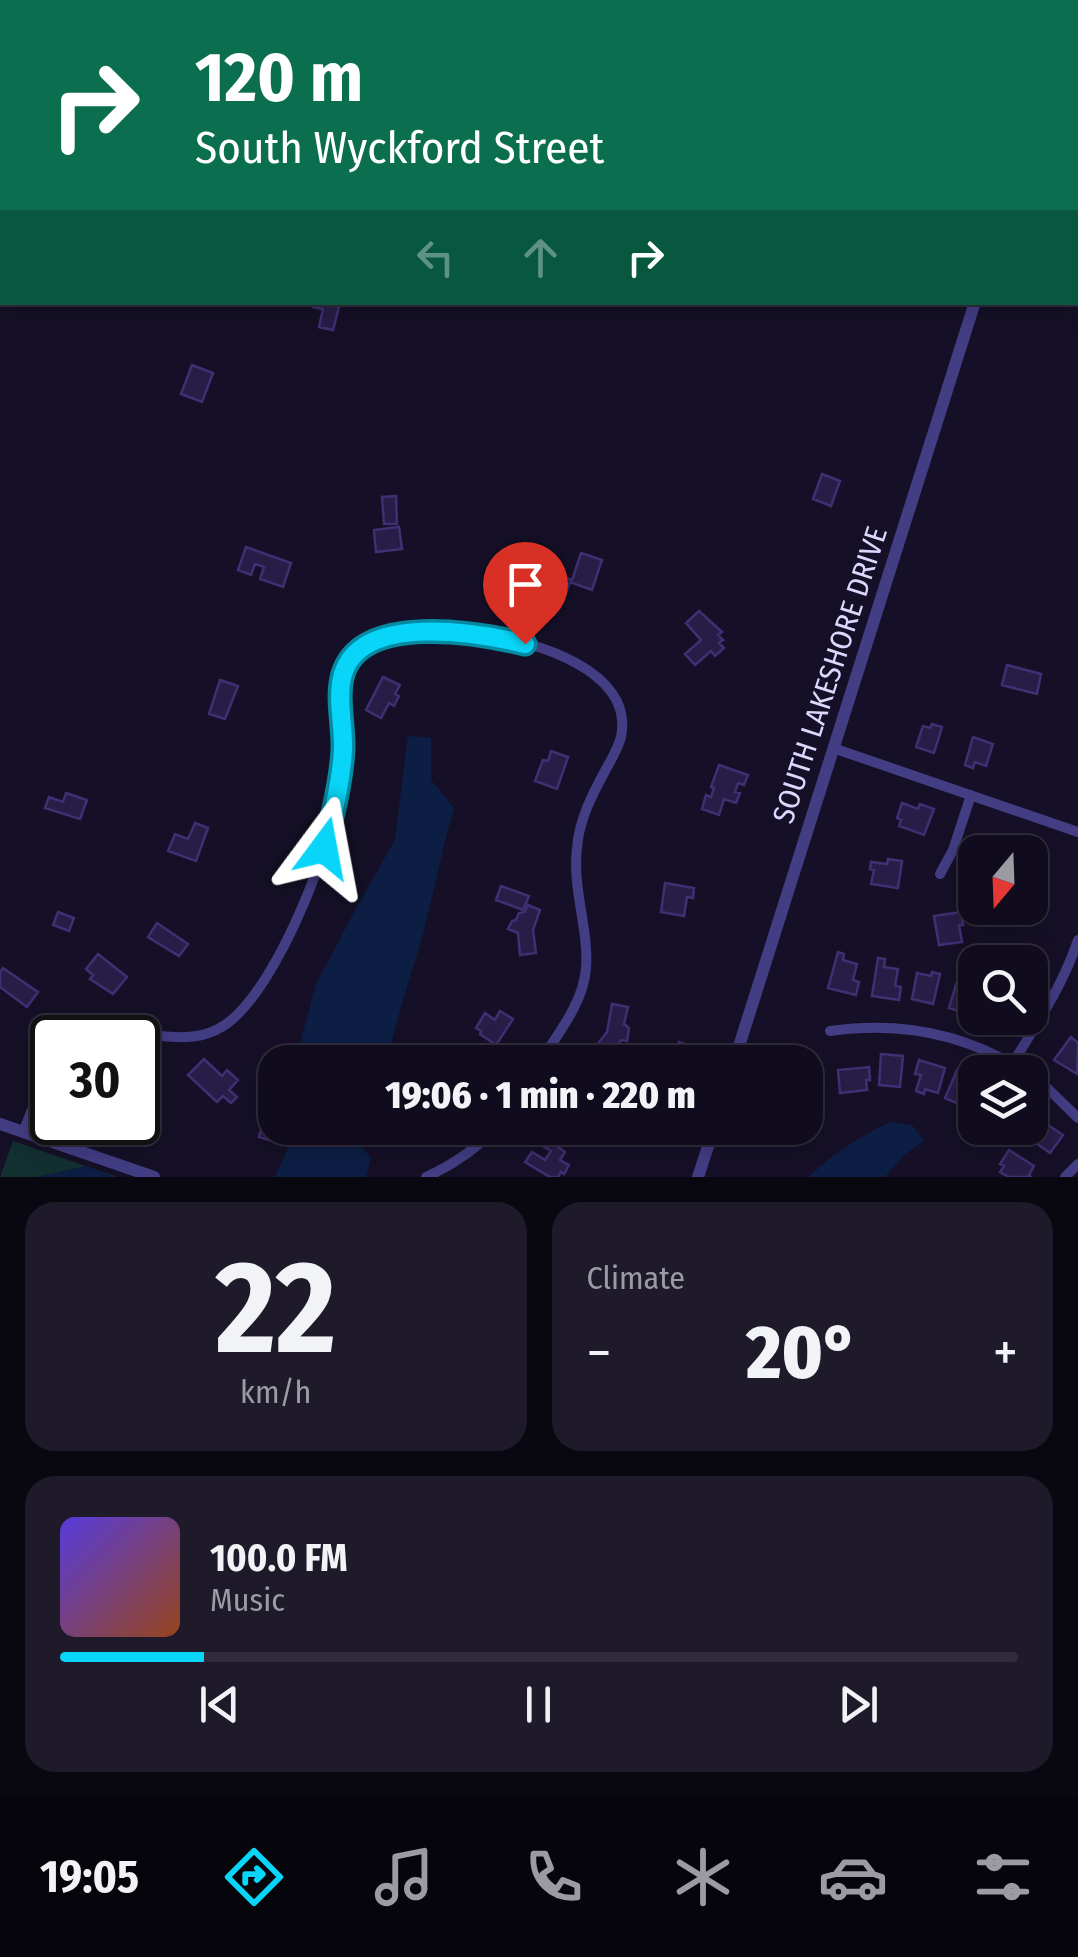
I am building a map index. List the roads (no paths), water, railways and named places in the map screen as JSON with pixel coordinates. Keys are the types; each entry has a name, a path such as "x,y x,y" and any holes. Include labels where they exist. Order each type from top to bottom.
{"street":[{"name":"SOUTH LAKESHORE DRIVE","path":"739,1045 974,305"},
{"path":"160,1035 196,1037 227,1025 248,1004 284,944 324,848 335,806 342,759 341,686 348,661 374,640 423,631 449,631 494,636 564,657 608,687 621,714 620,740 585,813 576,851 586,972 577,1000 550,1045"},
{"path":"833,748 1078,832"},
{"path":"940,874 953,850 971,796"},
{"path":"1017,1055 1070,964 1078,940"},
{"path":"830,1031 864,1026 923,1030 997,1055"},
{"path":"1048,1089 1078,1118"},
{"path":"23,1132 30,1114"},
{"path":"0,1124 154,1177"},
{"path":"426,1177 478,1145"},
{"path":"698,1177 708,1145"},
{"path":"1065,1177 1078,1164"}],"water":[{"path":"408,736 431,738 431,780 454,808 391,1045 300,1045 316,984 395,840"},
{"path":"891,1122 912,1125 924,1141 904,1155 885,1177 807,1177 830,1158"},
{"path":"360,1145 371,1158 366,1177 275,1177 288,1148"},
{"path":"86,1166 115,1177 36,1177"}]}
